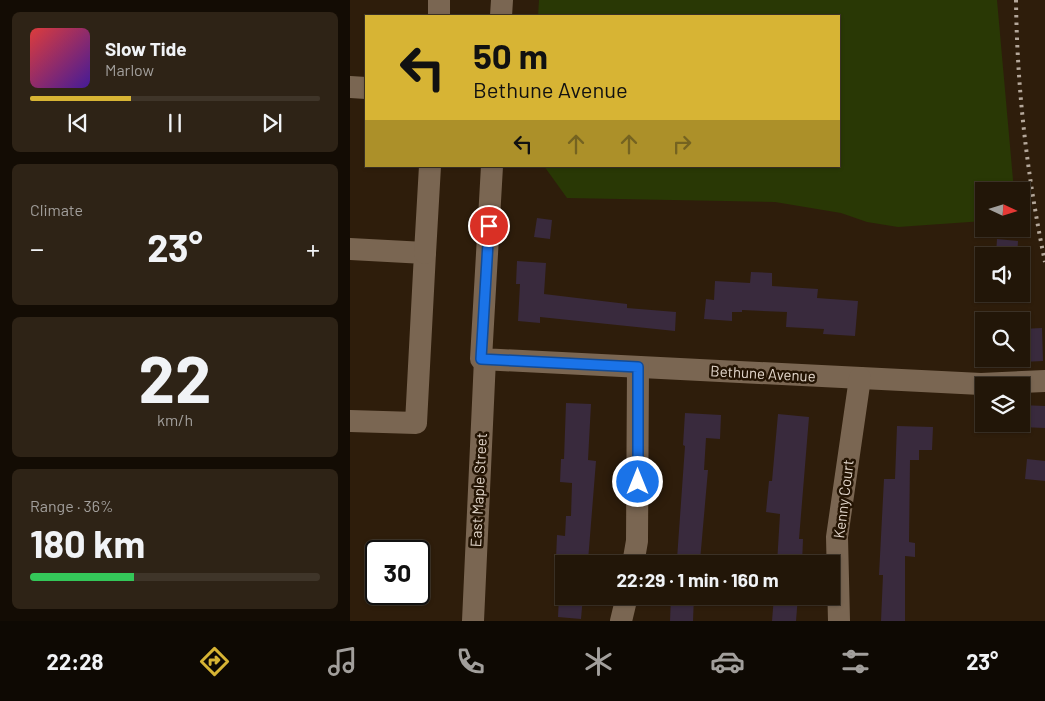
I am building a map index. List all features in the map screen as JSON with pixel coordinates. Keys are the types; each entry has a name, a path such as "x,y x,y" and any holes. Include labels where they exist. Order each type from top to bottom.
{"street":[{"path":"438,15 439,0"},
{"path":"501,15 502,0"},
{"path":"350,87 365,88"},
{"path":"350,421 416,423 430,167"},
{"name":"East Maple Street","path":"473,621 492,167"},
{"path":"350,249 425,253"},
{"name":"Bethune Avenue","path":"483,359 981,384 1045,381"},
{"path":"635,555 637,541 638,367"},
{"name":"Kenny Court","path":"840,621 837,537 860,378"},
{"path":"621,621 625,605"}],"green space":[{"path":"539,0 997,0 1013,182 975,182 975,222 898,227 867,222 841,213 775,202 567,198 545,167 840,167 840,15 538,15"}],"building":[{"path":"537,218 552,220 550,239 534,237"},
{"path":"997,239 1018,241 1018,247 997,247"},
{"path":"517,261 546,263 544,294 627,304 627,308 676,312 675,331 540,317 540,323 518,321 520,284 516,284"},
{"path":"751,272 772,273 772,286 818,289 817,298 858,301 855,336 823,334 824,329 786,327 787,312 742,310 742,312 732,312 732,321 704,319 706,299 714,300 715,281 750,283"},
{"path":"1042,328 1043,361 1030,362 1030,329"},
{"path":"566,403 591,404 588,460 596,461 588,555 556,555 557,535 565,536 566,516 571,516 572,483 560,482 561,459 564,459"},
{"path":"1030,405 1045,406 1045,428 1030,427"},
{"path":"685,413 721,415 720,439 706,438 704,470 708,470 701,555 677,555 685,446 683,445"},
{"path":"778,414 809,417 799,539 803,539 802,555 778,555 780,514 766,512 769,481 772,481"},
{"path":"897,426 933,427 932,450 919,450 919,460 910,460 909,542 915,543 915,557 905,556 905,621 881,621 883,575 879,575 884,479 895,479"},
{"path":"1027,459 1045,461 1045,481 1025,479"},
{"path":"559,605 582,605 581,619 558,617"},
{"path":"671,605 694,605 693,621 670,621"},
{"path":"773,605 797,605 796,621 772,621"}],"railway":[{"path":"1016,0 1018,66 1024,132 1045,262"}],"route":[{"path":"489,226 481,359 638,367 638,482"}]}
